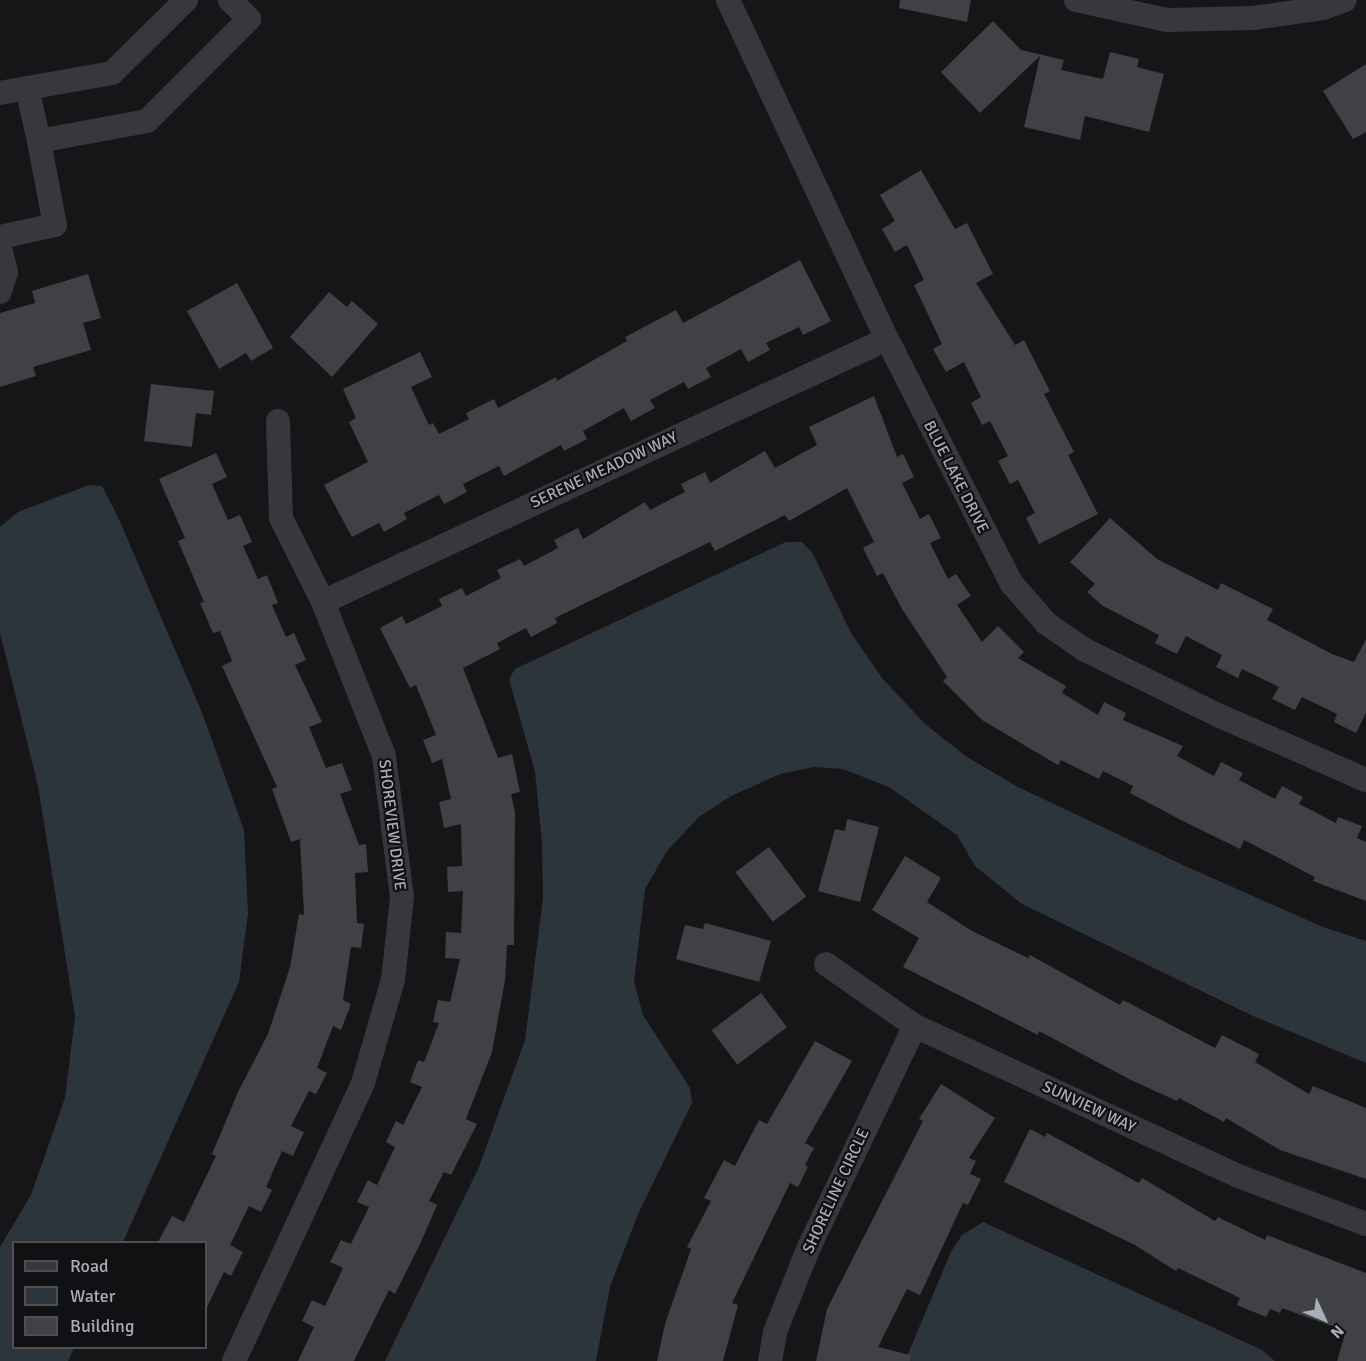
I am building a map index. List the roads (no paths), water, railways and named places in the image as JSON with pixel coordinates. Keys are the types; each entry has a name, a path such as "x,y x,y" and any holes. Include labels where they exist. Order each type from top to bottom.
{"street":[{"path":"0,93 112,73 186,0"},
{"path":"39,141 147,121 249,19 230,0"},
{"name":"BLUE LAKE DRIVE","path":"728,0 886,339 985,537 1012,584 1046,623 1086,650 1168,691 1366,780"},
{"path":"1076,0 1167,21 1253,18 1323,8 1345,0"},
{"path":"0,292 6,272 1,248 55,225 27,88"},
{"name":"SERENE MEADOW WAY","path":"322,602 886,339"},
{"name":"SHOREVIEW DRIVE","path":"234,1361 363,1083 393,980 402,897 384,756 322,602 281,518 278,421"},
{"name":"SUNVIEW WAY","path":"826,964 915,1026 1238,1176 1366,1224"},
{"name":"SHORELINE CIRCLE","path":"770,1361 775,1332 809,1247 915,1026"}],"water":[{"path":"89,485 102,486 118,517 203,715 244,830 248,913 239,982 123,1241 12,1241 12,1349 74,1349 68,1361 0,1361 0,1247 31,1195 65,1098 75,1016 38,786 0,633 0,527 18,512"},
{"path":"786,542 802,542 813,554 851,633 882,678 925,724 967,757 1018,787 1185,866 1323,927 1366,941 1366,1063 1253,1016 1022,904 975,866 957,835 889,787 843,769 814,767 780,774 731,796 699,817 667,851 645,889 634,982 643,1015 690,1088 692,1103 638,1214 610,1287 596,1361 385,1361 479,1167 525,1040 543,898 542,843 535,772 509,679 515,669"},
{"path":"983,1222 1262,1350 1275,1361 905,1361 950,1254 962,1235"}]}
